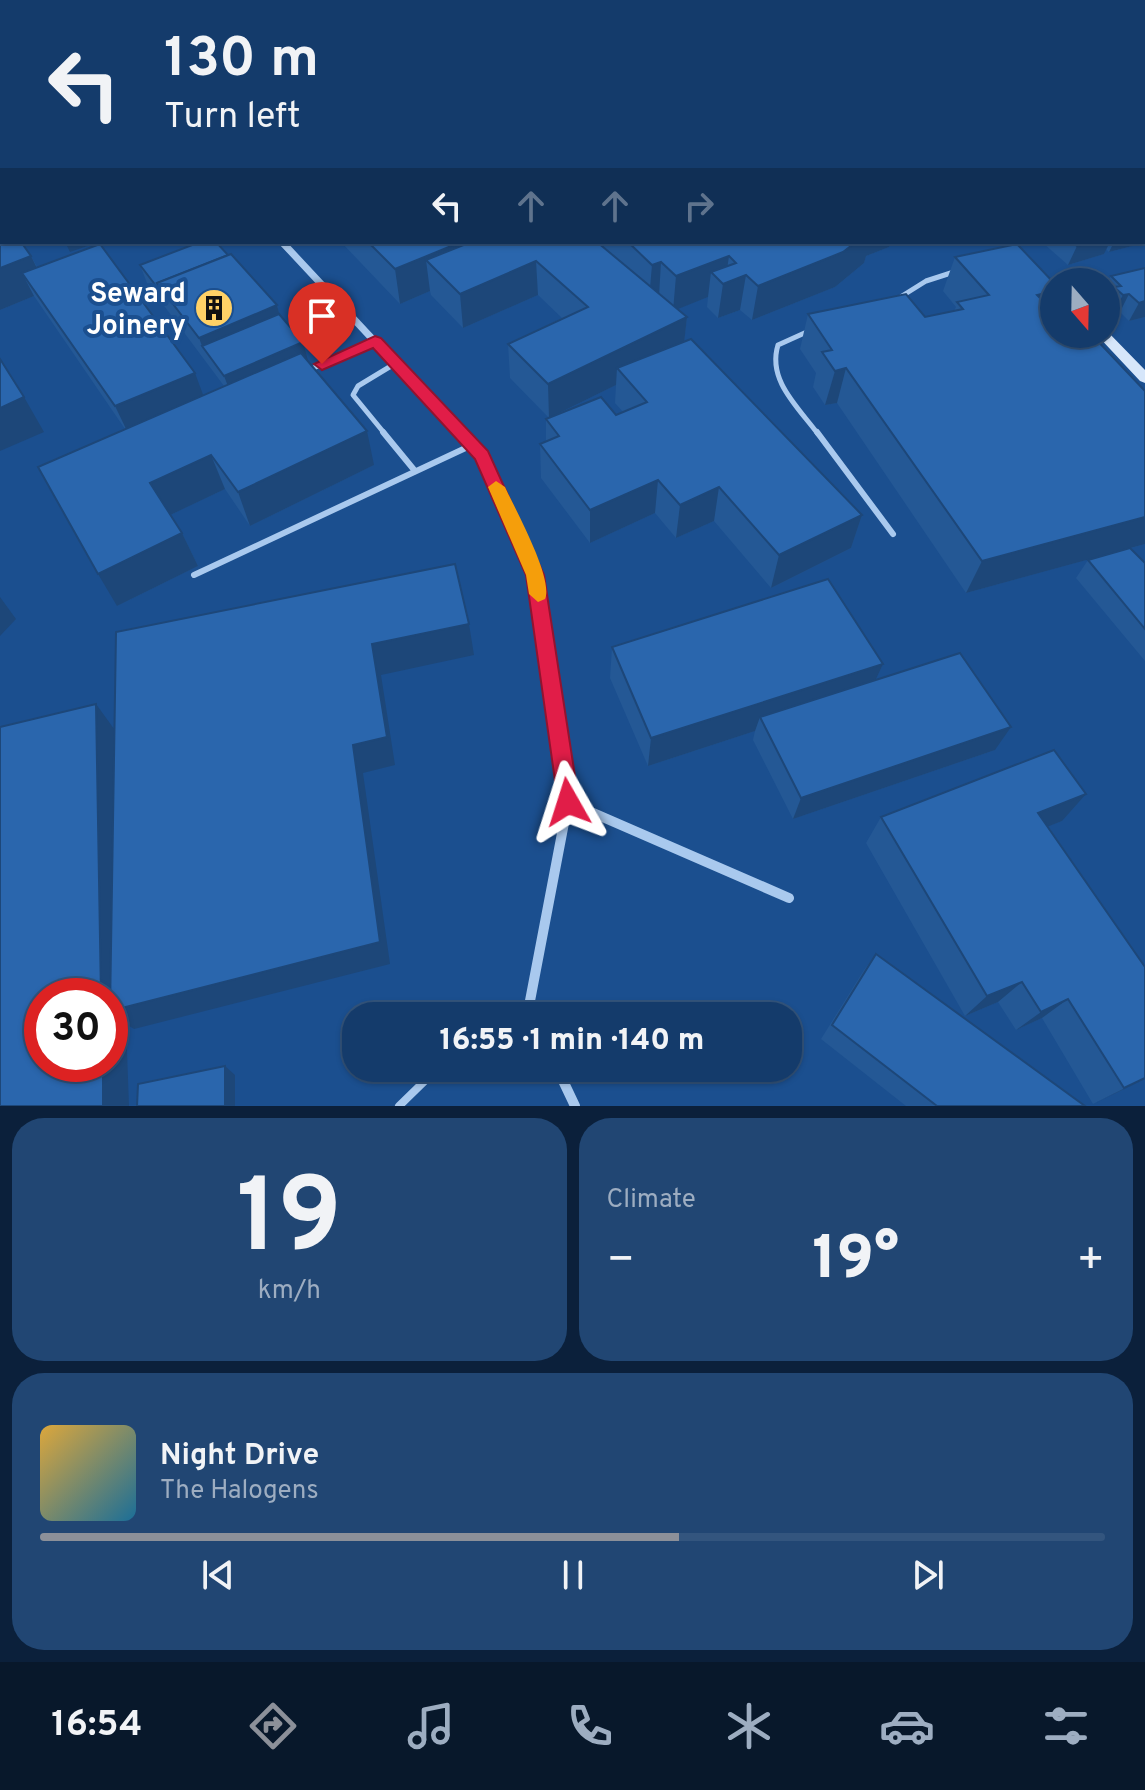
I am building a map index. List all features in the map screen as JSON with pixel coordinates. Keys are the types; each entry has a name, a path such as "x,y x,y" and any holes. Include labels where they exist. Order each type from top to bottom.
{"street":[{"path":"284,244 482,456 535,575 568,802 530,1002"},
{"path":"1116,348 1145,378"},
{"path":"568,802 789,898"},
{"path":"564,1082 575,1106"}],"lane":[{"path":"889,305 926,281 966,268"},
{"path":"820,327 778,345 773,361 777,378 893,534"},
{"path":"304,372 375,341"},
{"path":"396,363 358,386 353,395 415,471"},
{"path":"194,575 472,445"},
{"path":"399,1106 424,1082"}],"building":[{"path":"0,244 22,244 31,256 0,268"},
{"path":"100,244 195,373 115,406 22,273"},
{"path":"195,244 218,244 228,255 157,283 160,291 140,265"},
{"path":"370,244 456,244 395,269"},
{"path":"466,244 599,244 687,317 548,384 508,344 588,307 536,261 460,294 426,260"},
{"path":"630,244 853,244 843,252 758,286 746,275 723,284 711,272 736,263 729,256 676,276 661,262 652,265"},
{"path":"1017,244 1040,268 1040,294 1037,295 1040,298 1040,348 1104,348 1145,391 1145,517 982,561 846,368 835,371 822,352 832,350 808,314 906,294 925,317 963,309 957,302 989,295 955,257"},
{"path":"231,254 277,305 199,338 157,283"},
{"path":"1145,268 1145,301 1139,303 1129,294 1120,292 1120,274"},
{"path":"279,314 303,342 224,376 202,346"},
{"path":"691,339 862,515 779,555 719,487 680,505 658,480 590,510 540,444 559,436 546,419 601,397 616,415 647,402 617,368"},
{"path":"301,353 367,431 238,492 211,455 150,483 182,533 98,574 38,467"},
{"path":"0,359 24,397 0,408"},
{"path":"1130,548 1145,563 1145,629 1088,560"},
{"path":"455,564 469,624 372,644 387,737 353,745 380,942 128,1006 128,978 111,978 116,632"},
{"path":"828,579 883,664 651,738 612,647"},
{"path":"960,653 1011,727 801,798 760,717"},
{"path":"96,704 101,978 24,978 24,1082 103,1082 103,1106 0,1106 0,727"},
{"path":"1054,750 1086,794 1038,813 1145,967 1145,1078 1124,1088 1068,999 1041,1012 1022,982 987,996 881,817"},
{"path":"876,954 1085,1106 937,1106 832,1025"},
{"path":"225,1066 225,1106 137,1106 138,1084"}],"slow traffic":[{"path":"496,487 535,575 538,594"}],"place":[{"name":"Seward Joinery","path":"214,308"}],"route":[{"path":"322,364 375,341 482,456 535,575 560,730 568,802"}]}
